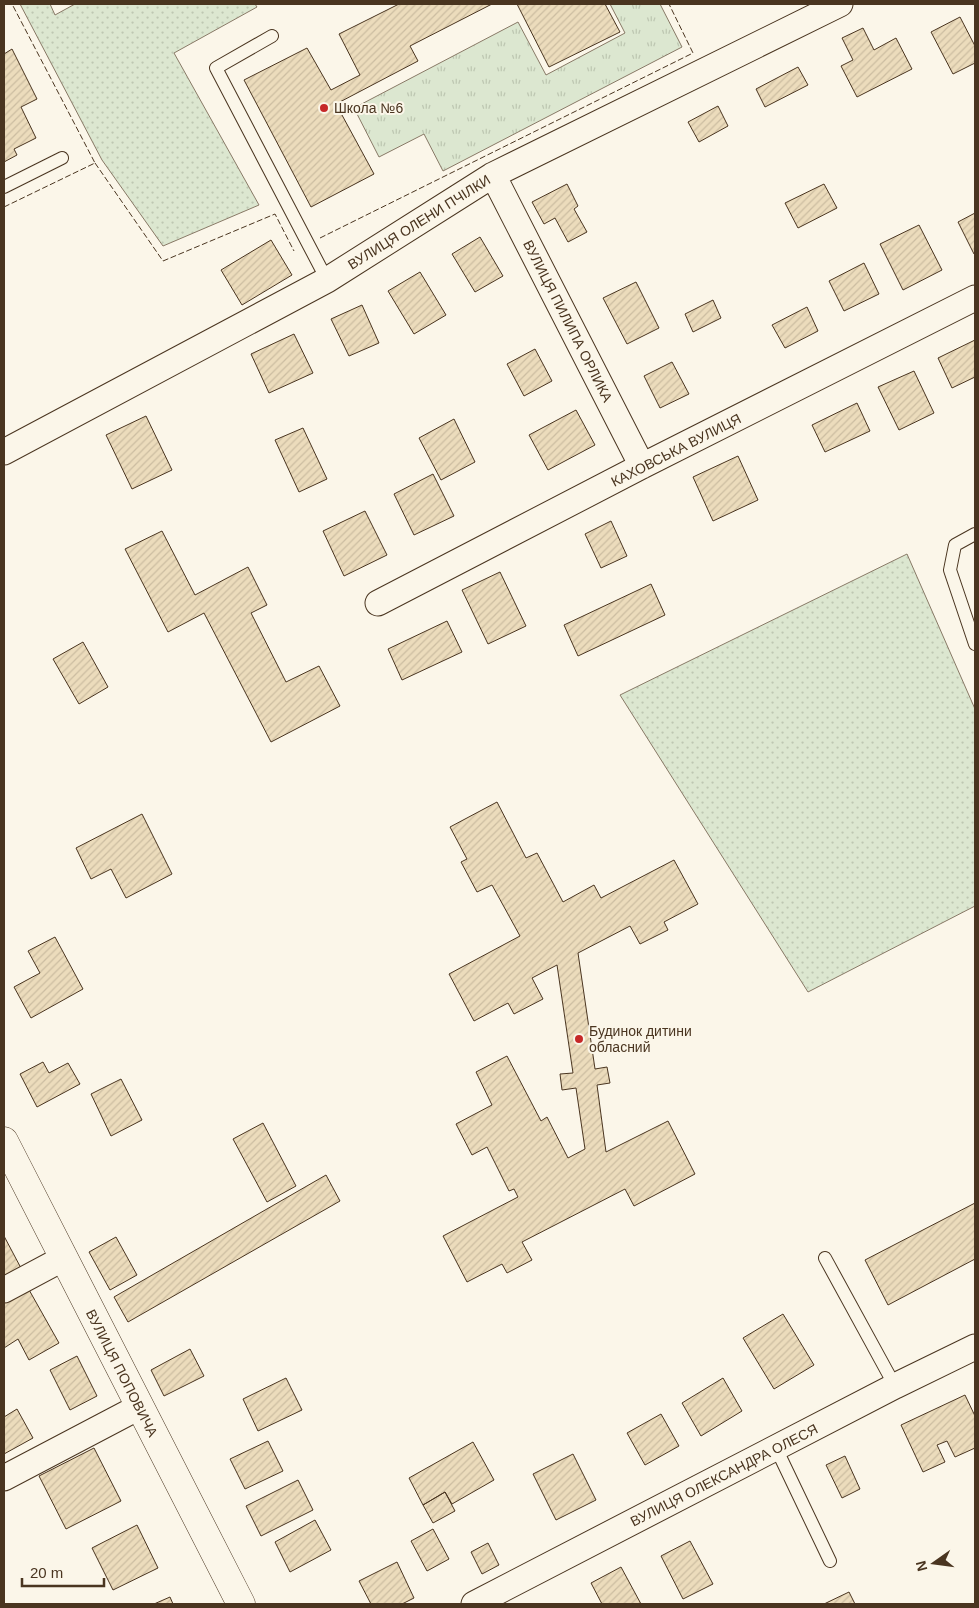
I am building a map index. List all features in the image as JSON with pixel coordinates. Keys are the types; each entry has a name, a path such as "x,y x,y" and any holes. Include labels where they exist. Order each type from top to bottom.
{"street":[{"name":"ВУЛИЦЯ ОЛЕНИ ПЧІЛКИ","path":"4,452 327,280 493,175 840,4"},
{"name":"ВУЛИЦЯ ПИЛИПА ОРЛИКА","path":"493,175 642,466"},
{"name":"КАХОВСЬКА ВУЛИЦЯ","path":"378,604 642,466 975,298"},
{"name":"ВУЛИЦЯ ПОПОВИЧА","path":"6,1151 64,1258 241,1604"},
{"path":"4,1290 64,1258"},
{"name":"ВУЛИЦЯ ОЛЕКСАНДРА ОЛЕСЯ","path":"474,1604 895,1386 975,1347"},
{"path":"4,1478 139,1407"}],"lane":[{"path":"272,36 216,68 327,280"},
{"path":"4,187 62,158"},
{"path":"975,534 955,545 950,570 975,644"},
{"path":"825,1258 895,1386"},
{"path":"776,1448 830,1561"}],"green space":[{"path":"20,4 50,4 55,15 75,4 255,4 257,7 174,53 259,205 163,246 102,160"},
{"path":"610,4 660,4 682,47 443,171 424,134 379,157 354,108 518,22 546,75 625,33"},
{"path":"907,554 975,709 975,906 808,992 620,695"}],"building":[{"path":"399,4 492,4 410,46 418,61 336,104 374,174 311,207 244,80 307,48 331,90 360,75 339,34"},
{"path":"517,4 605,4 620,32 549,67"},
{"path":"960,17 975,46 975,63 953,74 931,32"},
{"path":"863,28 874,50 896,38 912,69 857,97 841,66 853,60 842,38"},
{"path":"12,49 37,99 21,107 36,138 14,149 17,155 4,162 4,54"},
{"path":"798,67 808,85 765,107 756,89"},
{"path":"718,106 728,126 699,142 688,122"},
{"path":"567,184 578,206 574,209 587,232 568,242 555,218 544,224 532,202"},
{"path":"824,184 837,208 798,228 785,203"},
{"path":"975,213 975,253 974,254 958,222"},
{"path":"919,225 942,270 903,290 880,244"},
{"path":"480,237 503,276 475,292 452,254"},
{"path":"271,240 292,275 242,305 221,270"},
{"path":"864,263 879,294 844,311 829,281"},
{"path":"420,272 446,315 414,334 388,291"},
{"path":"636,282 659,328 627,344 603,298"},
{"path":"713,300 721,318 693,332 685,314"},
{"path":"362,305 379,343 349,356 331,319"},
{"path":"807,307 818,331 785,348 772,325"},
{"path":"294,334 313,373 269,393 251,354"},
{"path":"975,340 975,377 952,388 938,358"},
{"path":"535,349 552,381 524,396 507,364"},
{"path":"672,362 689,394 660,408 644,376"},
{"path":"914,371 934,413 899,430 878,387"},
{"path":"857,403 870,431 825,452 812,425"},
{"path":"576,410 595,445 548,470 529,435"},
{"path":"146,416 172,470 132,489 106,435"},
{"path":"454,419 475,462 441,480 419,438"},
{"path":"303,428 327,479 299,492 275,440"},
{"path":"738,456 758,500 713,521 693,477"},
{"path":"433,474 454,516 414,535 394,494"},
{"path":"365,511 387,555 344,576 323,531"},
{"path":"611,521 627,556 601,568 585,534"},
{"path":"162,531 195,595 248,567 267,605 251,613 286,682 319,666 340,706 271,742 204,613 168,632 125,549"},
{"path":"500,572 526,626 488,644 462,590"},
{"path":"651,584 665,615 578,656 564,625"},
{"path":"447,621 462,652 402,680 388,649"},
{"path":"83,642 108,687 79,704 53,659"},
{"name":"Будинок дитини обласний","path":"497,802 526,858 537,853 563,902 594,885 601,898 674,860 698,904 664,922 668,930 640,944 630,926 578,953 595,1069 607,1067 610,1083 597,1085 606,1152 668,1121 695,1174 634,1206 625,1189 522,1242 532,1260 507,1273 502,1264 467,1282 443,1236 518,1197 514,1189 509,1191 487,1147 472,1155 456,1124 492,1105 476,1072 507,1056 541,1121 547,1117 568,1158 585,1149 576,1088 562,1090 560,1074 573,1073 557,965 532,978 543,999 514,1014 508,1003 474,1021 449,974 520,936 492,885 477,892 461,862 467,859 450,827"},
{"path":"142,814 172,874 126,898 111,869 91,879 76,848"},
{"path":"55,937 83,989 31,1018 14,987 40,973 28,951"},
{"path":"43,1062 49,1073 68,1063 80,1084 37,1107 20,1074"},
{"path":"121,1079 142,1120 111,1136 91,1094"},
{"path":"263,1123 296,1186 267,1202 233,1139"},
{"path":"326,1175 340,1201 128,1322 114,1297"},
{"path":"975,1203 975,1259 888,1305 865,1260"},
{"path":"4,1236 22,1270 4,1280"},
{"path":"116,1237 137,1275 110,1290 89,1252"},
{"path":"28,1288 59,1343 29,1360 18,1339 4,1348 4,1301"},
{"path":"783,1314 814,1365 774,1389 743,1338"},
{"path":"190,1349 204,1376 164,1396 151,1370"},
{"path":"77,1356 97,1396 70,1410 50,1370"},
{"path":"286,1378 302,1410 258,1431 243,1399"},
{"path":"723,1378 742,1411 701,1436 682,1403"},
{"path":"965,1395 975,1416 975,1448 955,1457 947,1441 937,1445 945,1462 923,1472 901,1425"},
{"path":"17,1409 33,1438 4,1454 4,1417"},
{"path":"661,1414 679,1446 645,1465 627,1433"},
{"path":"268,1441 283,1471 245,1489 230,1459"},
{"path":"473,1442 494,1480 452,1504 445,1492 423,1505 409,1478"},
{"path":"94,1448 121,1501 66,1529 39,1476"},
{"path":"573,1454 596,1500 556,1520 533,1474"},
{"path":"845,1456 860,1489 842,1498 826,1465"},
{"path":"298,1480 313,1510 261,1536 246,1506"},
{"path":"445,1492 455,1511 433,1523 423,1505"},
{"path":"315,1520 331,1550 290,1572 275,1542"},
{"path":"137,1525 158,1568 113,1590 92,1548"},
{"path":"433,1529 449,1559 427,1571 411,1541"},
{"path":"690,1541 713,1584 683,1599 661,1556"},
{"path":"488,1543 499,1565 482,1574 471,1552"},
{"path":"397,1562 414,1598 402,1604 371,1604 359,1581"},
{"path":"621,1567 641,1604 602,1604 591,1583"},
{"path":"849,1592 855,1604 824,1604"},
{"path":"170,1597 173,1604 154,1604"}],"fence":[{"path":"4,207 95,163 12,4"},
{"path":"320,238 693,53 669,4"},
{"path":"95,163 163,261 275,214 294,251"}],"place":[{"name":"Школа №6","path":"324,108"},
{"name":"Будинок дитини обласний","path":"579,1039"}]}
